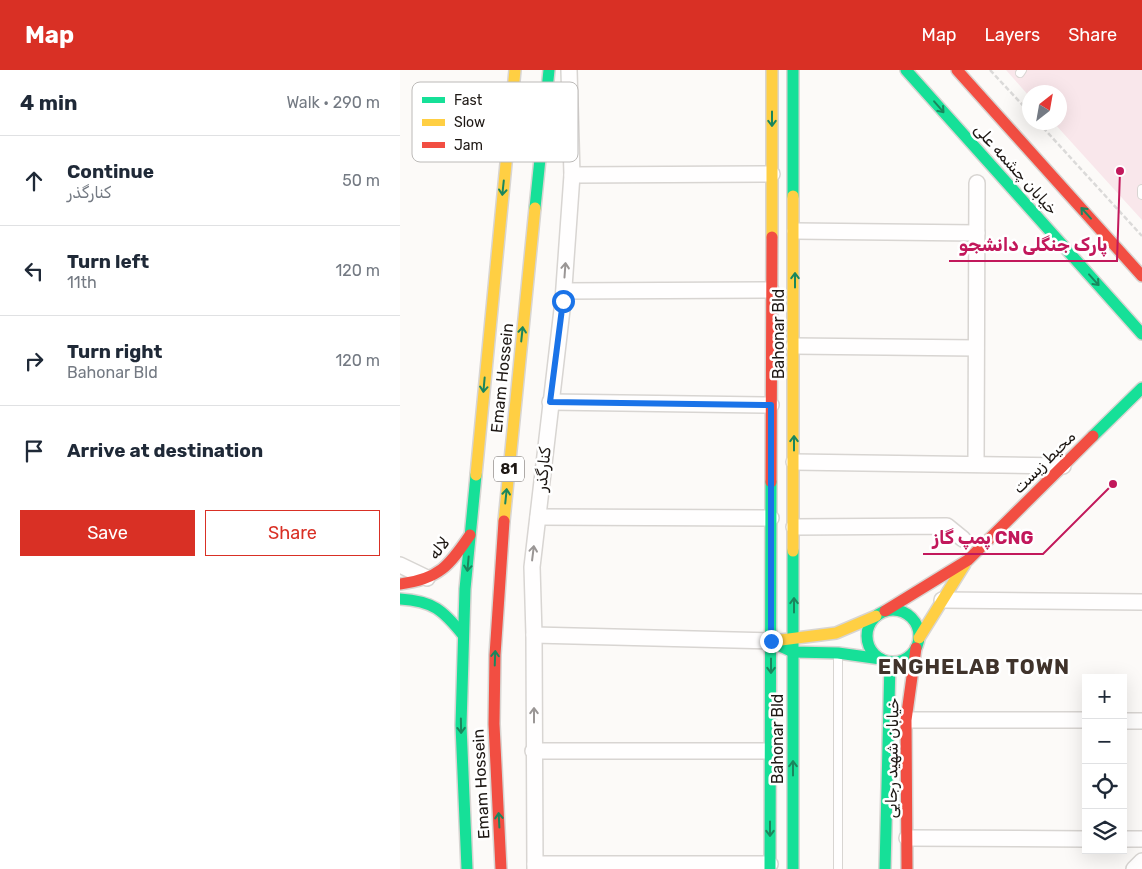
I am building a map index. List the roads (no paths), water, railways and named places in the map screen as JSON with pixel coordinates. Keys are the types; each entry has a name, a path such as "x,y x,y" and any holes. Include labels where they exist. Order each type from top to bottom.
{"street":[{"name":"Bahonar Bld","path":"770,866 772,70"},
{"name":"Bahonar Bld","path":"793,70 795,231 793,869"},
{"name":"خیابان چشمه علی","path":"906,70 1142,334"},
{"name":"خیابان چشمه علی","path":"956,70 1142,276"},
{"name":"Emam Hossein","path":"467,869 461,726 463,635 470,535 506,162"},
{"name":"Emam Hossein","path":"501,869 494,724 495,655 504,524 540,162"},
{"name":"کنارگذر","path":"535,867 532,567 564,291 572,162"},
{"path":"572,175 772,174"},
{"path":"976,464 977,184"},
{"path":"795,231 977,233"},
{"path":"564,291 772,290"},
{"path":"794,346 976,348"},
{"name":"محیط زیست","path":"917,643 968,560 1142,388"},
{"path":"550,402 771,405"},
{"path":"794,462 1063,466"},
{"path":"538,517 771,518"},
{"path":"794,527 947,526 963,540"},
{"name":"لاله","path":"400,584 442,573 454,560 470,535"},
{"name":"محیط زیست","path":"771,641 836,633 880,613 968,560"},
{"path":"400,565 427,578 431,590 429,596 423,600"},
{"path":"400,599 423,600 448,616 463,635"},
{"path":"942,600 1142,602"},
{"path":"534,635 771,641 793,652 838,653 886,660 901,660 910,655 917,643 918,628 904,612 895,610 880,613 869,624 867,638 873,652 886,660"},
{"name":"خیابان شهید رجایی","path":"907,869 906,720 917,643"},
{"name":"خیابان شهید رجایی","path":"885,869 886,660"},
{"path":"906,720 1082,720"},
{"path":"1127,720 1142,720"},
{"path":"533,751 770,751"},
{"path":"907,838 1082,839"},
{"path":"1127,839 1142,839"},
{"path":"1134,869 1142,861"},
{"path":"535,867 770,866"}],"lane":[{"path":"1142,189 1142,195"},
{"path":"838,653 838,869"}],"place":[{"name":"پارک جنگلی دانشجو","path":"1120,171"},
{"name":"پمپ گاز CNG","path":"1113,484"}],"district":[{"name":"ENGHELAB TOWN","path":"974,666"}]}
